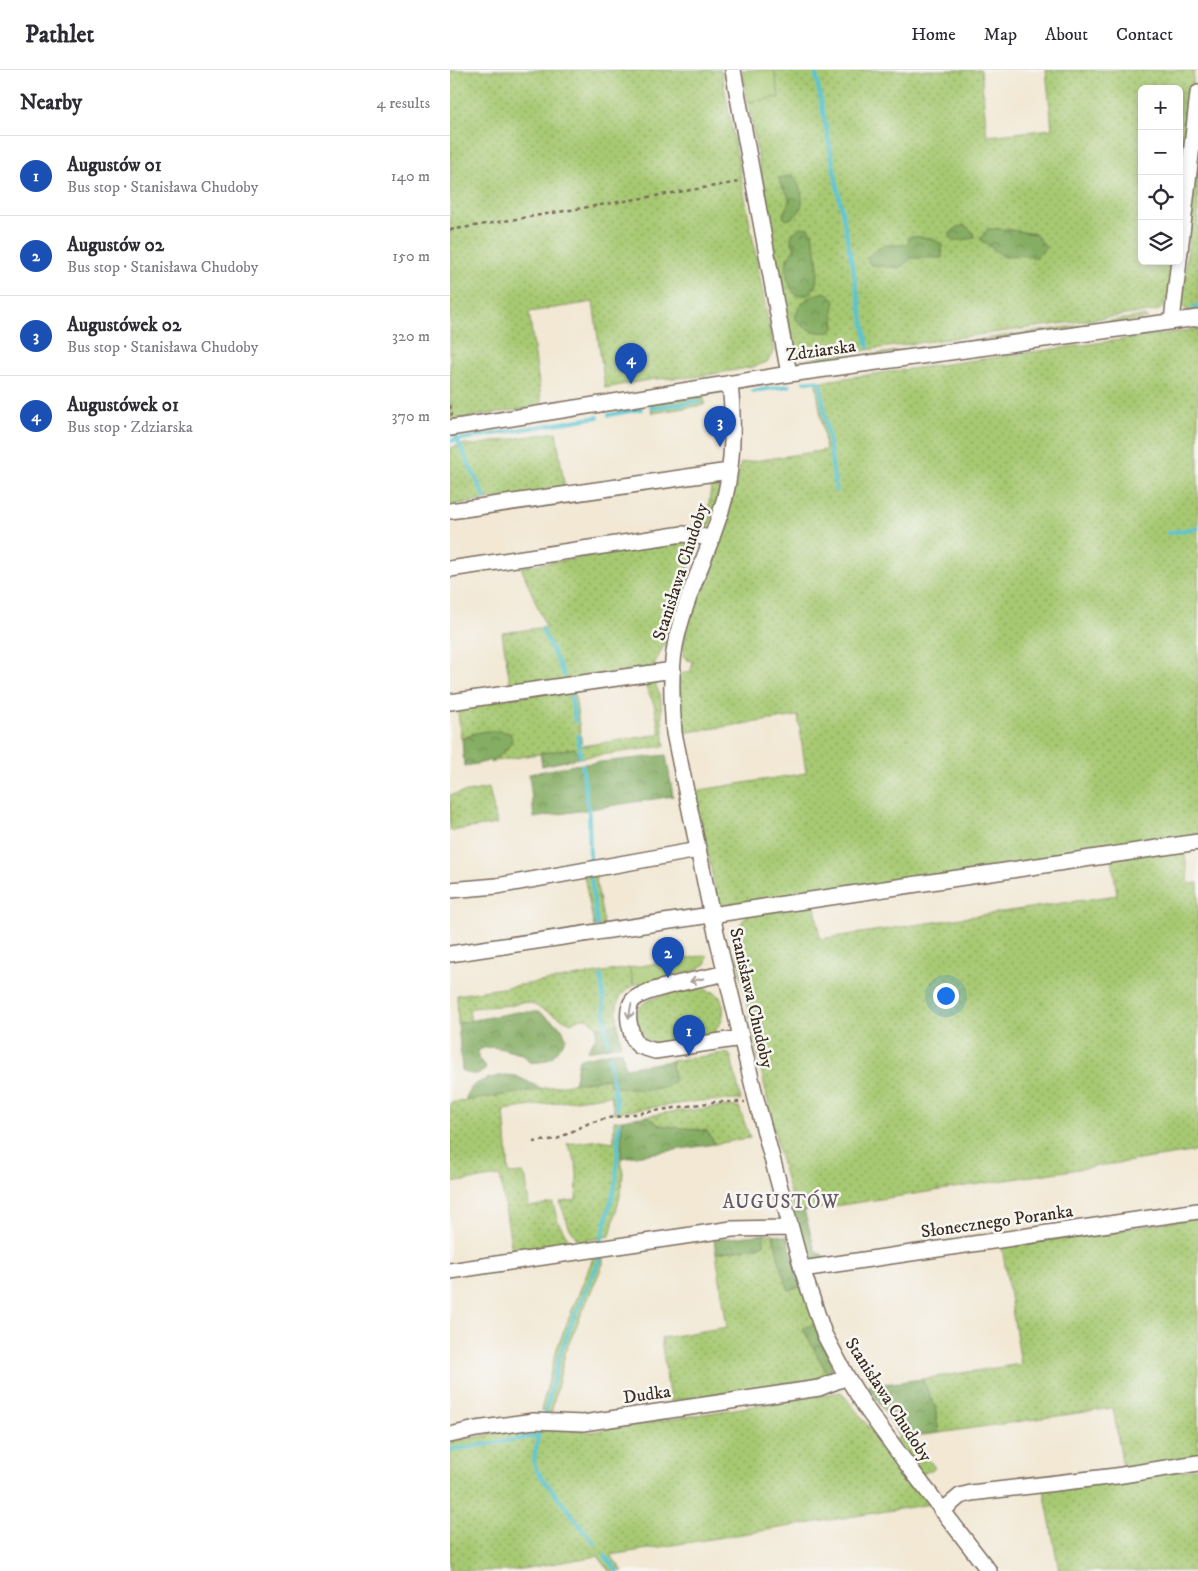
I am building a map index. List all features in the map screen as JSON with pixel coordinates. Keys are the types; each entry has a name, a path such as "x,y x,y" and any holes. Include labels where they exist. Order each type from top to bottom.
{"street":[{"path":"733,70 790,374"},
{"path":"1172,321 1198,93"},
{"name":"Zdziarska","path":"450,428 790,374 1198,318"},
{"name":"Stanisława Chudoby","path":"730,383 732,406 729,471 725,497 681,621 675,646 673,670 672,705 674,733 712,916 756,1099 802,1270 824,1334 847,1377 868,1410 942,1511 989,1571"},
{"path":"450,511 729,471"},
{"path":"450,569 683,534 712,538"},
{"path":"450,702 673,670"},
{"path":"450,954 1198,842"},
{"path":"450,890 497,886 698,850"},
{"path":"726,973 652,990 636,997 629,1008 628,1018 632,1036 639,1046 655,1051 735,1039 740,1034"},
{"name":"Słonecznego Poranka","path":"802,1270 1198,1211"},
{"path":"450,1271 732,1229 791,1228"},
{"name":"Dudka","path":"450,1435 534,1420 583,1423 819,1388 847,1377"},
{"path":"942,1511 960,1496 971,1493 1116,1476 1198,1463"}],"path":[{"path":"450,230 753,179"},
{"path":"533,1142 557,1139 589,1123 608,1118 714,1102 744,1102 756,1099"}],"green space":[{"path":"450,70 721,70 774,352 767,362 753,367 695,377 654,379 605,388 593,302 529,312 542,406 450,420"},
{"path":"742,70 774,70 779,97 748,102"},
{"path":"774,70 981,70 987,136 1052,129 1046,70 1194,70 1183,175 1183,85 1138,85 1138,265 1173,265 1169,299 1165,299 1163,308 1156,311 873,349 820,358 794,355 748,102 779,97","holes":["812,233 818,270 815,288 791,289 787,269 787,259 795,250 791,239"]},
{"path":"1198,160 1198,311 1191,312 1184,308 1182,299"},
{"path":"793,175 797,181 802,200 799,212 787,220 783,217 789,197 782,187 779,178"},
{"path":"964,225 972,231 975,238 953,241 949,234 956,228"},
{"path":"801,227 808,228 812,233 818,265 816,282 808,295 796,295 790,285 787,272 788,259 795,249 791,239 792,234"},
{"path":"988,229 1006,229 1035,234 1046,247 1036,258 1019,255 1004,257 980,239"},
{"path":"910,236 931,238 942,244 942,258 912,258 899,268 871,265 866,258 883,245 907,245"},
{"path":"825,292 835,301 833,310 835,326 831,332 815,332 801,325 795,317 806,300 814,295"},
{"path":"1145,316 1148,319 797,366 794,362 820,362"},
{"path":"1198,329 1198,838 720,910 694,791 806,773 798,716 681,733 679,680 681,674 691,671 693,661 687,660 683,656 684,641 693,607 726,522 741,463 826,450 816,384 831,380"},
{"path":"703,394 704,405 652,413 651,406 653,401"},
{"path":"556,432 565,489 450,505 450,448 464,444 475,445"},
{"path":"715,478 718,480 720,487 710,526 705,531 711,488"},
{"path":"688,540 698,542 696,552 674,608 665,643 653,667 511,689 502,633 546,627 521,567"},
{"path":"653,677 661,699 665,746 579,758 574,748 490,762 509,747 476,733 461,739 459,706 574,689 582,746 660,734 654,704 644,683 630,685 628,681"},
{"path":"486,731 510,733 512,739 509,746 504,752 493,759 464,766 462,739"},
{"path":"575,748 579,758 542,766 540,753"},
{"path":"666,755 673,796 534,818 529,774 574,765"},
{"path":"489,788 497,824 450,831 450,795"},
{"path":"1184,848 1189,884 1198,883 1198,1151 795,1212 779,1153 736,952 744,950 739,926 747,915 815,905 820,939 1117,895 1112,859"},
{"path":"595,874 604,925 594,927 584,876"},
{"path":"707,955 706,964 696,970 634,985 629,968"},
{"path":"629,968 634,985 623,993 618,1002 618,1025 597,1027 587,1018 578,1019 571,1023 530,1003 521,1002 514,1005 472,1008 469,1011 471,1021 458,1023 457,995"},
{"path":"705,987 707,991 715,992 719,996 723,1005 722,1021 716,1029 717,1034 691,1040 655,1043 644,1038 640,1033 636,1016 639,1008 651,999"},
{"path":"517,1012 539,1012 562,1028 566,1038 556,1053 542,1062 529,1062 523,1054 494,1047 483,1048 478,1051 478,1059 486,1066 485,1070 474,1074 462,1071 458,1023"},
{"path":"618,1025 621,1045 587,1051 596,1037 597,1027"},
{"path":"622,1050 625,1068 671,1061 675,1080 662,1087 653,1089 610,1086 608,1078 574,1084 579,1059"},
{"path":"724,1053 729,1054 731,1057 741,1100 699,1101 614,1113 611,1095 504,1110 509,1174 523,1173 526,1179 529,1207 553,1203 558,1222 571,1243 512,1251 500,1176 450,1183 450,1103 608,1078 626,1088 675,1080 671,1061"},
{"path":"505,1075 516,1076 543,1089 465,1101 470,1089 477,1083"},
{"path":"727,1106 739,1107 750,1138 715,1144 707,1131 659,1125 647,1116 672,1112"},
{"path":"647,1116 659,1125 707,1131 715,1144 621,1158 622,1120"},
{"path":"622,1120 621,1158 623,1174 620,1196 610,1236 579,1242 569,1227 560,1202 576,1200 576,1164 567,1144 600,1140 614,1142 614,1121"},
{"path":"804,1210 815,1250 827,1258 824,1262 811,1263 804,1258 788,1213"},
{"path":"1198,1218 1198,1456 1123,1468 1113,1408 939,1433 935,1407 922,1379 1021,1364 1002,1247"},
{"path":"764,1234 773,1234 782,1272 789,1290 802,1286 815,1324 803,1329 829,1377 670,1401 661,1338 727,1327 716,1253 758,1247"},
{"path":"764,1234 764,1244 758,1247 716,1253 714,1240"},
{"path":"773,1234 787,1237 802,1286 789,1290 782,1272"},
{"path":"593,1258 603,1258 603,1264 566,1350 551,1414 541,1411 557,1348"},
{"path":"815,1324 833,1366 829,1377 803,1328"},
{"path":"922,1379 935,1407 939,1433 901,1438 868,1386"},
{"path":"841,1392 931,1504 610,1555 623,1571 609,1571 598,1556 509,1571 450,1571 450,1442 529,1427 564,1428 591,1432"},
{"path":"912,1437 935,1468 923,1474 895,1439"},
{"path":"1198,1468 1198,1571 1059,1571 1044,1490"}],"waterway":[{"path":"815,70 868,347"},
{"path":"1193,307 1198,306"},
{"path":"804,382 820,382 836,491"},
{"path":"753,391 789,386"},
{"path":"651,408 700,401"},
{"path":"609,415 641,409"},
{"path":"450,441 598,417"},
{"path":"455,435 485,498"},
{"path":"1168,533 1198,528"},
{"path":"542,629 564,675"},
{"path":"571,696 575,721"},
{"path":"578,736 580,756"},
{"path":"582,765 589,815 590,861"},
{"path":"591,879 597,925"},
{"path":"601,976 608,1042"},
{"path":"609,1057 617,1109"},
{"path":"601,1241 616,1181 619,1124"},
{"path":"545,1414 560,1354 600,1259"},
{"path":"539,1431 534,1460 536,1470 595,1544"},
{"path":"450,1450 538,1436"},
{"path":"605,1556 617,1571"}],"place":[{"name":"Augustówek 01","path":"631,384"},
{"name":"Augustówek 02","path":"720,447"},
{"name":"Augustów 02","path":"668,978"},
{"name":"Augustów 01","path":"689,1056"}],"district":[{"name":"AUGUSTÓW","path":"781,1202"}]}
